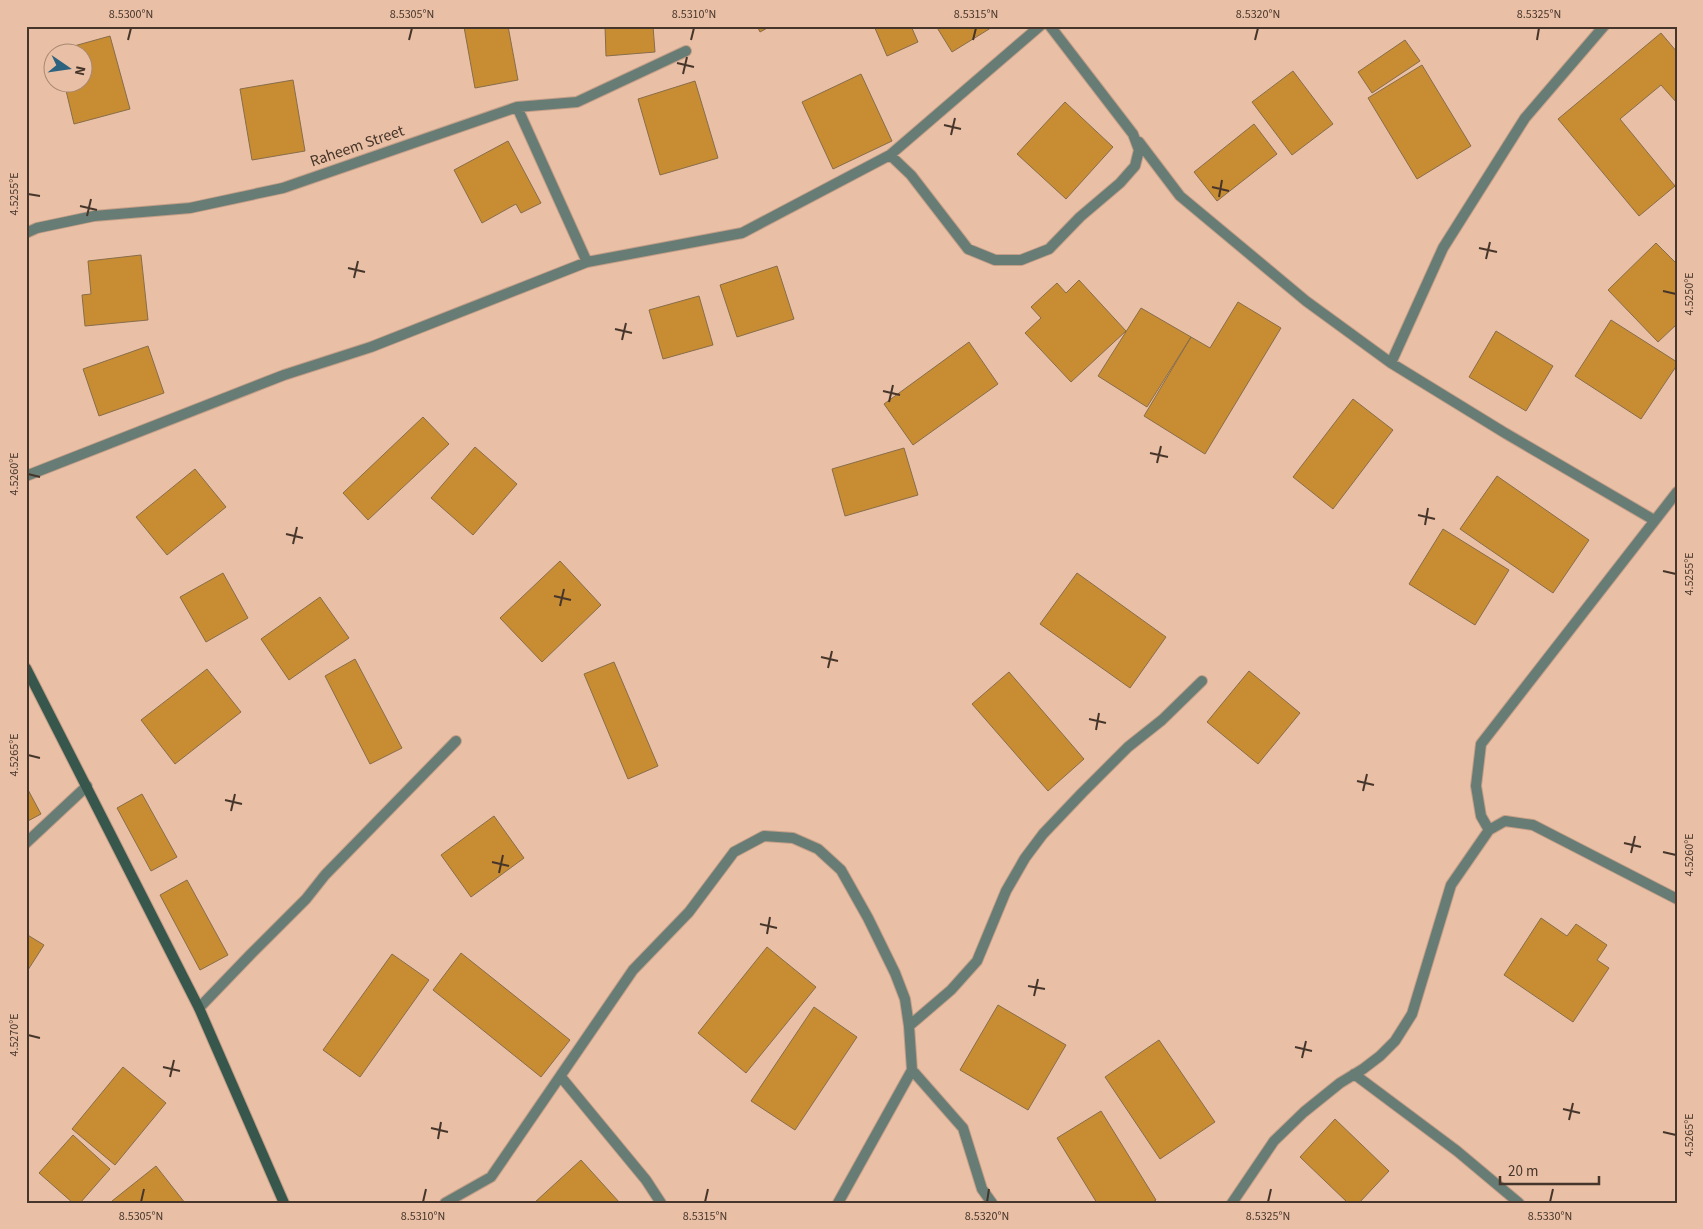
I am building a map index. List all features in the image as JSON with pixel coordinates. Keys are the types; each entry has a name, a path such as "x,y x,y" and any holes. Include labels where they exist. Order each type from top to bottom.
{"street":[{"path":"26,476 284,375 371,347 587,262 742,233 890,155 1040,26"},
{"path":"1050,26 1180,196 1306,301 1391,363 1505,433 1654,520"},
{"path":"1391,363 1443,248 1525,118 1604,26"},
{"name":"Raheem Street","path":"26,233 37,228 94,216 190,208 283,188 517,107 577,102 686,51"},
{"path":"517,107 587,262"},
{"path":"890,155 911,175 968,249 996,260 1021,260 1049,249 1080,217 1120,183 1135,166 1139,150 1133,134"},
{"path":"1489,830 1481,816 1476,786 1481,744 1677,492"},
{"path":"26,668 199,1008 284,1203"},
{"path":"909,1026 951,990 977,962 1006,891 1025,858 1043,834 1128,747 1162,720 1202,682"},
{"path":"199,1008 306,899 325,875 456,741"},
{"path":"26,842 87,786"},
{"path":"1232,1203 1274,1141 1304,1112 1340,1083 1380,1056 1395,1041 1412,1014 1451,885 1489,830 1505,821 1534,825 1677,899"},
{"path":"445,1203 491,1177 633,970 689,912 734,852 764,836 793,838 818,849 841,870 868,918 895,973 905,999 912,1070 838,1203"},
{"path":"912,1070 963,1128 982,1189 992,1203"},
{"path":"1354,1074 1457,1151 1519,1203"},
{"path":"561,1077 646,1180 661,1203"}],"building":[{"path":"508,26 518,80 475,88 464,27"},
{"path":"605,26 653,26 655,52 606,56"},
{"path":"757,26 771,26 760,32"},
{"path":"874,26 911,26 918,42 887,56"},
{"path":"936,26 994,26 952,52"},
{"path":"1661,33 1677,52 1677,103 1661,85 1620,119 1675,186 1639,216 1558,119"},
{"path":"110,36 130,109 74,124 66,92 92,92 92,42 88,42"},
{"path":"1405,40 1420,61 1372,93 1358,72"},
{"path":"1422,65 1471,146 1417,179 1368,98"},
{"path":"1293,71 1333,124 1292,155 1252,102"},
{"path":"861,74 892,141 833,169 802,102"},
{"path":"293,80 305,151 252,160 240,89"},
{"path":"695,81 718,158 660,175 638,99"},
{"path":"1065,102 1113,147 1066,199 1017,154"},
{"path":"1254,124 1277,154 1217,201 1194,172"},
{"path":"508,141 541,203 521,213 516,204 482,223 454,170"},
{"path":"1656,243 1677,264 1677,324 1658,342 1608,290"},
{"path":"141,255 148,320 85,326 82,295 91,294 88,261"},
{"path":"777,266 794,319 737,337 720,285"},
{"path":"1079,280 1126,331 1071,382 1025,333 1041,318 1031,307 1057,283 1066,293"},
{"path":"699,296 713,345 663,359 649,310"},
{"path":"1238,302 1281,328 1205,454 1144,416 1191,337 1210,348"},
{"path":"1141,308 1191,337 1147,407 1098,376"},
{"path":"1611,320 1677,362 1677,365 1641,419 1575,376"},
{"path":"1496,331 1553,366 1526,411 1469,377"},
{"path":"969,342 998,384 913,445 884,404"},
{"path":"148,346 164,393 99,416 83,369"},
{"path":"1353,399 1393,430 1333,509 1293,477"},
{"path":"423,417 449,444 368,520 343,493"},
{"path":"475,447 517,484 473,535 431,498"},
{"path":"904,448 918,495 845,516 832,469"},
{"path":"195,469 226,507 167,555 136,517"},
{"path":"1497,476 1589,540 1553,593 1460,529"},
{"path":"1443,529 1509,570 1475,625 1409,584"},
{"path":"560,561 601,605 542,662 500,618"},
{"path":"223,573 248,618 206,642 180,597"},
{"path":"1077,573 1166,637 1130,688 1040,624"},
{"path":"320,597 349,638 289,680 261,639"},
{"path":"355,659 402,748 370,764 325,676"},
{"path":"614,662 658,766 628,779 584,674"},
{"path":"207,669 241,712 175,764 141,720"},
{"path":"1249,671 1300,713 1258,764 1207,722"},
{"path":"1009,672 1084,759 1048,791 972,704"},
{"path":"26,786 41,814 26,822"},
{"path":"142,794 177,857 151,871 117,808"},
{"path":"494,816 524,858 471,897 441,855"},
{"path":"187,880 228,955 200,970 160,895"},
{"path":"1541,918 1567,936 1576,924 1607,945 1597,960 1609,968 1573,1022 1504,975"},
{"path":"26,934 44,945 26,973"},
{"path":"767,947 816,987 746,1073 698,1033"},
{"path":"461,953 570,1040 541,1077 433,990"},
{"path":"392,954 429,980 360,1077 323,1050"},
{"path":"998,1005 1066,1045 1028,1110 960,1070"},
{"path":"814,1007 857,1037 795,1130 751,1101"},
{"path":"1159,1040 1215,1122 1160,1159 1105,1077"},
{"path":"123,1067 166,1103 115,1165 72,1129"},
{"path":"1101,1111 1156,1200 1151,1203 1097,1203 1057,1138"},
{"path":"1335,1119 1389,1171 1359,1203 1348,1203 1300,1157"},
{"path":"73,1135 110,1169 80,1203 73,1203 39,1173"},
{"path":"581,1160 620,1203 534,1203"},
{"path":"156,1166 185,1203 113,1203 112,1201"}]}
